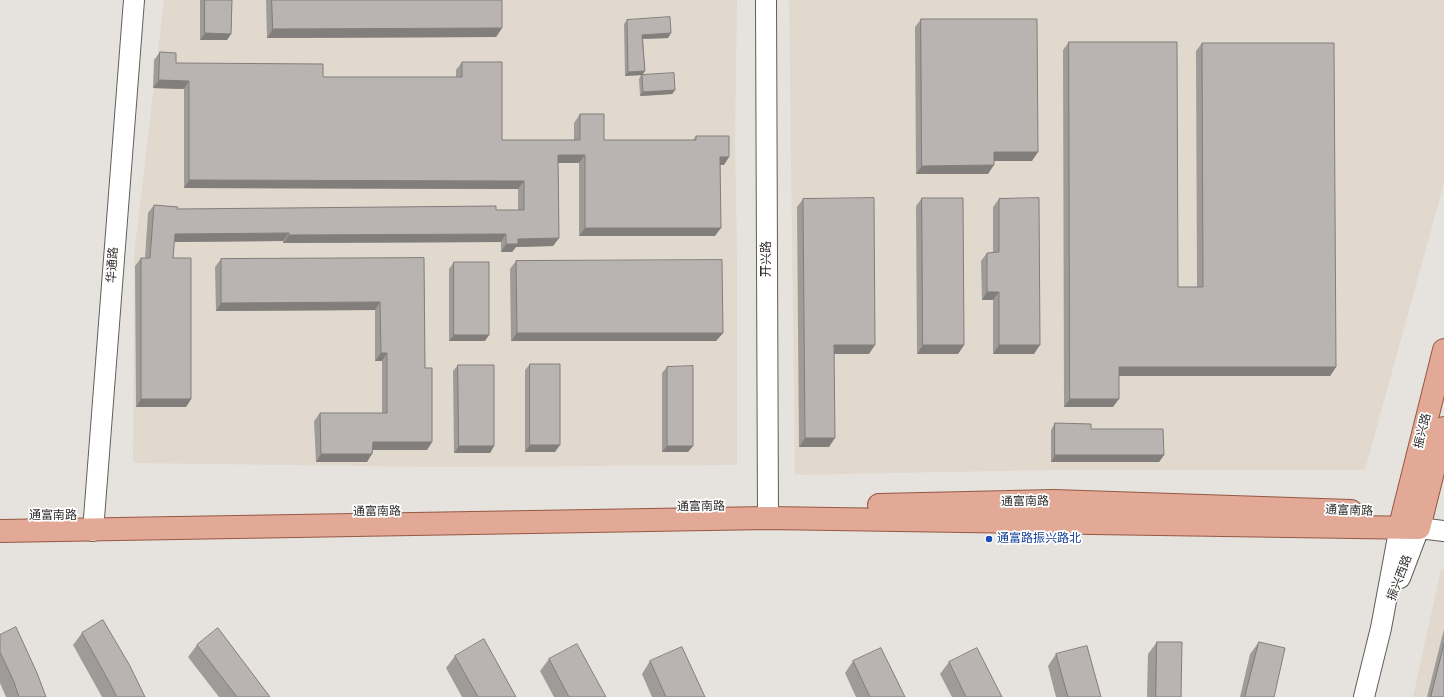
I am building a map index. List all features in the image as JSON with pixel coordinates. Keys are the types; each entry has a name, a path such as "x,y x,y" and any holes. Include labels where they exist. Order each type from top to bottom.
{"main road":[{"name":"振兴路","path":"1411,520 1444,350"},
{"name":"振兴路","path":"1411,520 1444,428"},
{"name":"通富南路","path":"0,531 93,523 768,512 1054,502 1411,520"},
{"name":"通富南路","path":"0,516 93,523"}],"street":[{"name":"华通路","path":"93,523 134,0"},
{"name":"开兴路","path":"766,0 768,512"},
{"name":"通富南路","path":"1411,520 1444,519"},
{"name":"通富南路","path":"1411,520 1444,530"},
{"name":"振兴西路","path":"1364,697 1381,628 1411,520"}],"shaded area":[{"path":"164,0 737,0 735,142 737,253 737,465 440,467 133,463 134,256"},
{"path":"789,0 1444,0 1444,183 1365,470 1050,470 795,475"},
{"path":"1441,569 1444,570 1444,697 1413,697"}],"building":[{"path":"205,0 232,0 231,34 205,33"},
{"path":"272,0 502,0 502,28 273,29"},
{"path":"670,17 671,33 642,35 645,71 628,72 627,20"},
{"path":"921,19 1037,19 1038,152 994,152 994,165 922,166"},
{"path":"1069,42 1177,42 1178,287 1203,287 1202,43 1334,43 1336,367 1119,367 1119,399 1070,399"},
{"path":"160,52 176,53 176,63 323,64 323,77 462,77 462,62 502,62 502,140 580,140 580,114 604,114 604,140 696,140 696,136 729,136 729,157 720,157 721,228 585,228 585,155 558,155 559,238 518,239 518,244 506,244 506,234 175,234 173,258 191,258 191,399 141,399 141,258 150,258 154,205 178,207 177,209 496,206 496,210 524,210 524,181 189,180 189,81 159,80"},
{"path":"674,73 675,90 643,92 642,75"},
{"path":"874,198 875,345 834,345 835,438 805,438 803,199"},
{"path":"922,198 963,198 964,345 923,345"},
{"path":"1039,198 1040,345 999,345 999,292 987,292 987,253 999,252 999,199"},
{"path":"424,258 425,368 432,368 432,442 373,442 372,454 321,454 320,413 387,413 387,353 381,353 380,302 221,303 221,259"},
{"path":"722,260 723,333 517,333 516,261"},
{"path":"454,262 489,262 489,335 454,335"},
{"path":"530,364 560,364 560,445 530,445"},
{"path":"458,365 494,365 494,446 459,446"},
{"path":"693,366 693,446 667,446 667,367"},
{"path":"1055,423 1091,424 1091,429 1163,429 1164,455 1055,455"},
{"path":"103,620 130,666 145,697 117,697 82,633"},
{"path":"16,627 46,697 19,697 14,682 0,652 0,635"},
{"path":"218,628 270,697 237,697 197,645"},
{"path":"484,639 516,697 478,697 455,656"},
{"path":"1157,642 1182,642 1181,697 1156,697"},
{"path":"1259,642 1285,648 1274,697 1245,697"},
{"path":"577,644 606,697 569,697 549,659"},
{"path":"1444,644 1444,697 1431,697"},
{"path":"1087,646 1101,697 1068,697 1056,654"},
{"path":"682,647 705,697 666,697 650,661"},
{"path":"881,648 905,697 870,697 853,661"},
{"path":"977,648 1002,697 966,697 949,662"}],"place":[{"name":"通富路振兴路北","path":"989,539"}]}
